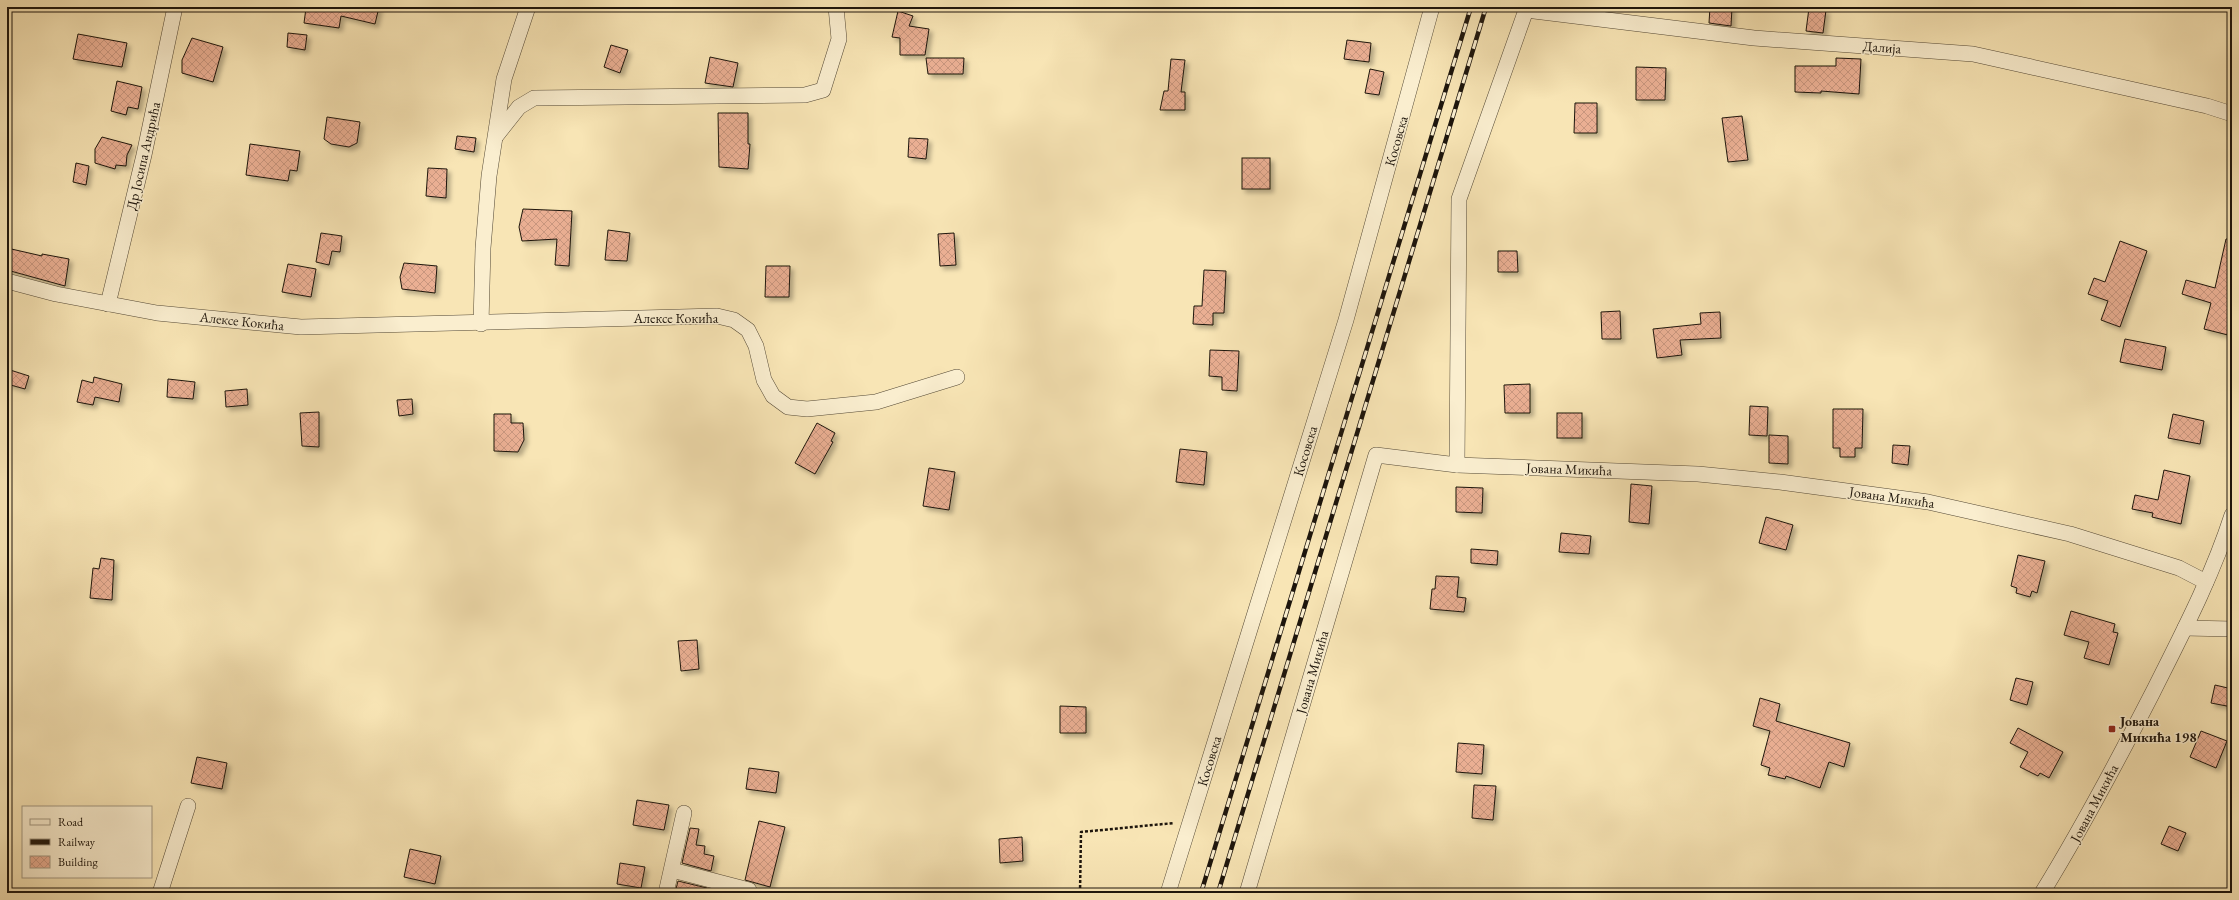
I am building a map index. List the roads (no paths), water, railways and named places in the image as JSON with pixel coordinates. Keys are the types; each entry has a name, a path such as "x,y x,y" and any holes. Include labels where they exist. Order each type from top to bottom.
{"street":[{"name":"Др Јосипа Андрића","path":"108,304 144,155 175,7"},
{"path":"481,324 483,248 489,176 504,79 528,7"},
{"path":"496,136 519,107 534,98 805,96 823,90 839,40 836,7"},
{"name":"Косовска","path":"1168,893 1346,320 1432,7"},
{"name":"Далија","path":"1457,465 1460,199 1526,10 1754,38 1973,54 2207,106 2232,114"},
{"name":"Алексе Кокића","path":"7,281 56,294 156,313 301,327 481,324 717,316 734,320 748,330 756,346 764,380 773,396 788,407 807,409 876,402 957,377"},
{"name":"Јована Микића","path":"1247,893 1376,455 1457,465 1698,474 1780,482 1928,502 2070,534 2179,568 2206,582"},
{"name":"Јована Микића","path":"2042,893 2068,851 2122,752 2185,628 2222,547 2232,515"},
{"path":"2185,628 2232,629"},
{"path":"160,893 188,806"},
{"path":"666,893 684,813"},
{"path":"672,870 749,890"}],"railway":[{"path":"1201,893 1471,7"},
{"path":"1218,893 1486,7"}],"place":[{"name":"Јована Микића 198","path":"2112,729"}]}
